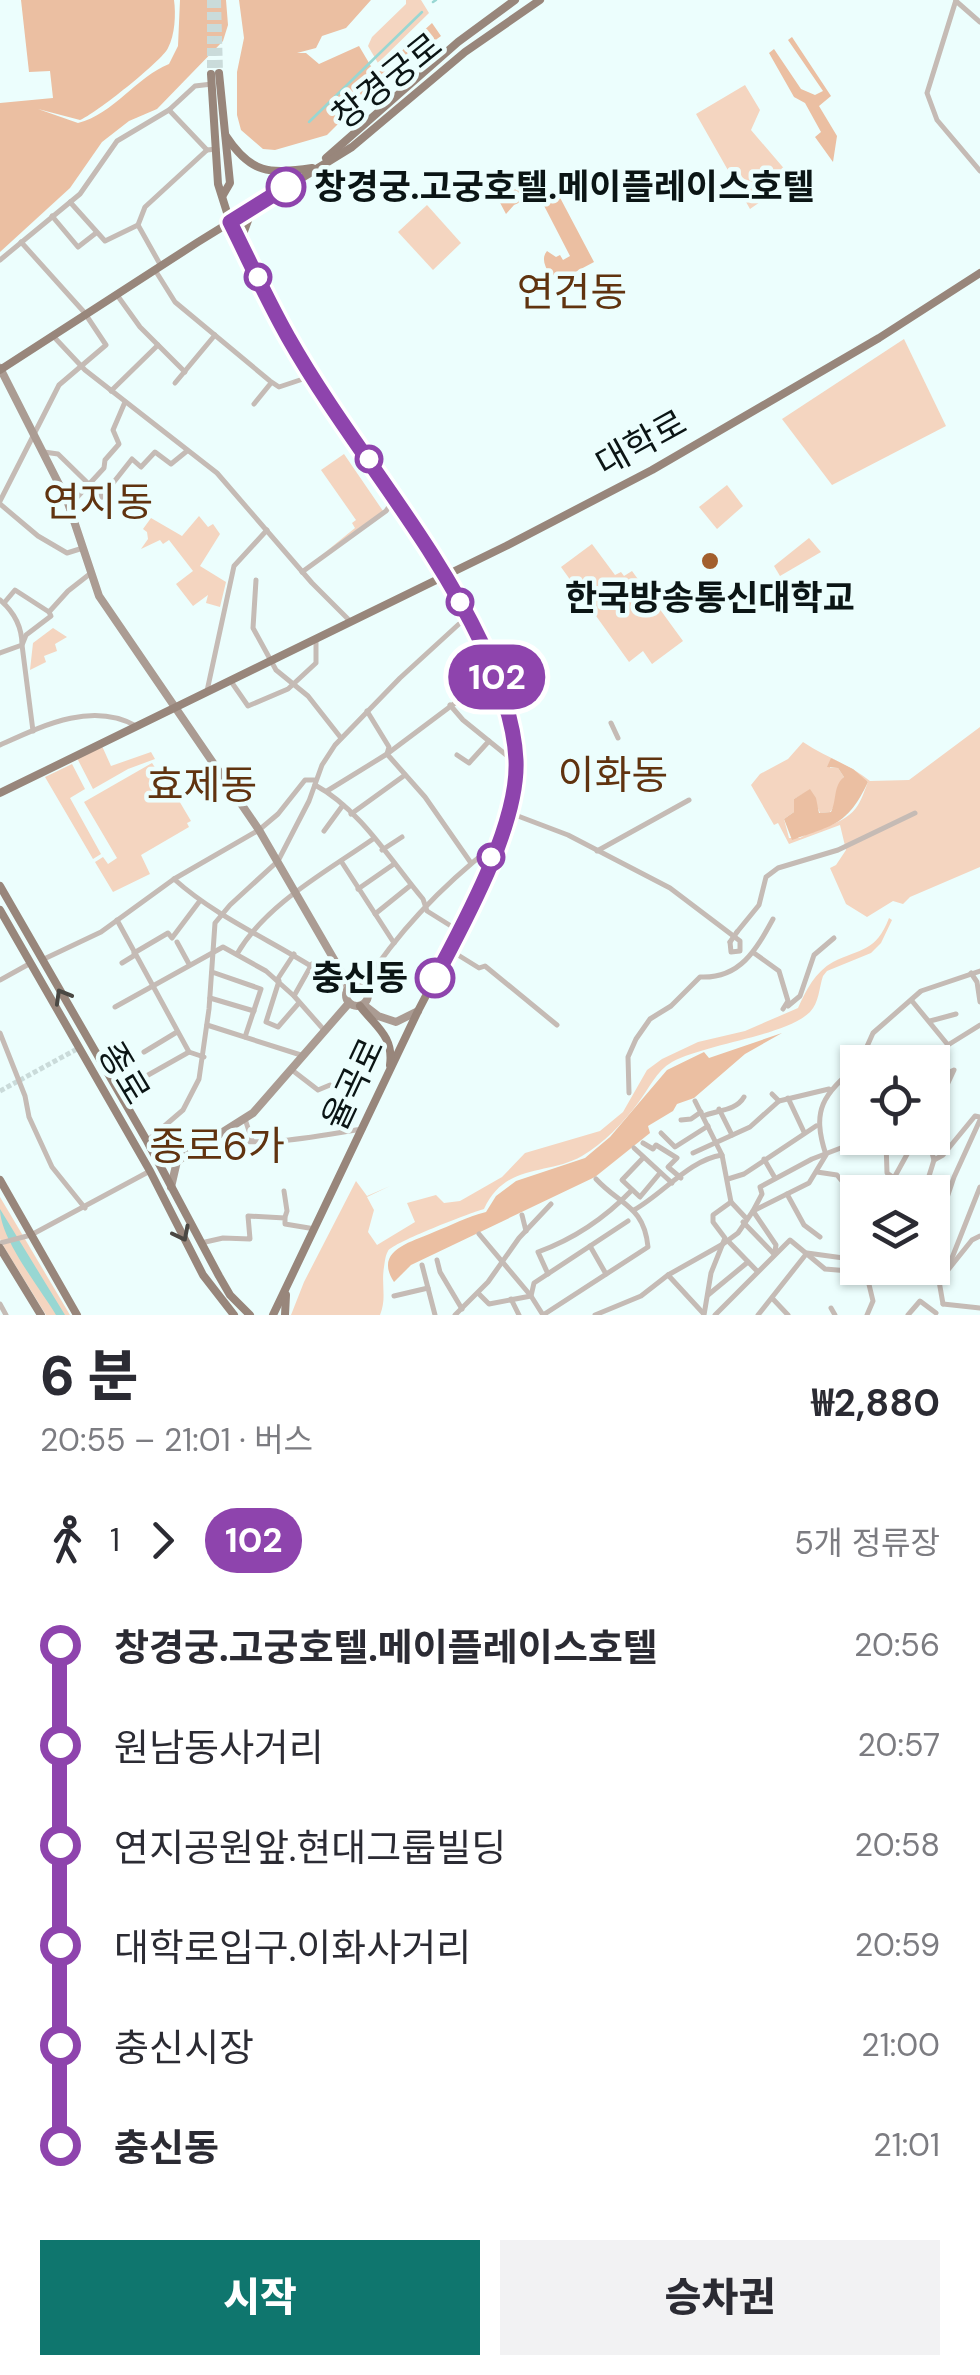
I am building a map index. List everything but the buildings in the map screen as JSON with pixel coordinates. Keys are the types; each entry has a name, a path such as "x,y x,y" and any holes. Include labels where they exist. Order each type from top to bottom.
{"main road":[{"name":"창경궁로","path":"316,168 446,52 515,0"},
{"name":"창경궁로","path":"0,370 365,138 465,52 540,0"},
{"name":"율곡로","path":"214,77 230,183 224,195"},
{"name":"율곡로","path":"214,77 218,184 230,222 288,338 396,498 470,620 503,691 516,762 510,813 460,931 273,1315"},
{"path":"223,130 245,160 262,170 316,168"},
{"path":"240,242 253,207"},
{"name":"대학로","path":"0,793 652,470 879,338 980,273"},
{"name":"종로","path":"0,886 230,1295 250,1315"},
{"name":"종로","path":"0,910 232,1315"},
{"path":"362,1005 390,1046 386,1080"},
{"path":"154,1154 164,1162 176,1161"},
{"path":"0,1180 28,1236 78,1315"},
{"path":"1,1245 40,1315"},
{"path":"285,1315 287,1287"}],"street":[{"path":"980,22 955,0 927,93 936,120 980,171"},
{"path":"0,260 80,194 117,142 168,110 195,86 214,77"},
{"path":"168,110 206,150"},
{"path":"70,202 105,241 138,225 145,207 206,150 217,149"},
{"path":"52,216 78,247 96,232"},
{"path":"138,225 167,293 215,335 279,387 312,375"},
{"path":"21,242 87,315 106,345 59,386 3,488 0,503 38,536 67,553 83,548"},
{"path":"117,295 185,372"},
{"path":"175,383 215,335"},
{"path":"54,336 111,391 217,474 302,572 351,621"},
{"path":"111,391 158,345"},
{"path":"0,370 69,506 99,596 259,830 349,988 349,1003 245,1119 176,1161 171,1187"},
{"path":"254,404 272,382"},
{"path":"69,506 104,468 105,460 119,444 113,430 125,402"},
{"path":"44,452 58,454 102,497 132,459 141,467 155,452 171,464 187,451"},
{"path":"302,572 386,511 396,498"},
{"path":"207,691 234,566 267,530"},
{"path":"0,653 22,644 68,591 91,574"},
{"path":"256,580 253,628 276,670 308,696 340,738"},
{"path":"33,732 18,623 2,602 15,590 49,612"},
{"path":"146,1142 183,1110 194,1092 208,1024 215,923 278,862 340,738 459,624 470,620"},
{"path":"230,680 248,706 293,684 316,663 316,638"},
{"path":"327,791 387,754 495,673"},
{"path":"450,705 516,762"},
{"path":"367,711 389,748 387,754"},
{"path":"0,745 68,718 97,714 136,726"},
{"path":"611,723 618,738"},
{"path":"457,755 469,764 490,741"},
{"path":"387,754 472,863"},
{"path":"351,814 406,775"},
{"path":"42,961 101,932 174,879 259,830 278,814 305,780 315,782 343,805 424,899 425,908"},
{"path":"596,851 688,800"},
{"path":"324,831 343,805"},
{"path":"510,813 568,835 670,888 740,941 740,951 731,952 730,942 737,932 759,906 766,877 778,868 838,850 916,813"},
{"path":"382,850 402,837"},
{"path":"237,954 266,916 373,839"},
{"path":"174,879 199,902 349,988 363,986 425,908 497,843"},
{"path":"341,862 395,944"},
{"path":"358,889 394,864"},
{"path":"375,914 411,885"},
{"path":"122,963 168,933 172,938 199,902"},
{"path":"425,908 460,931"},
{"path":"630,1092 628,1058 645,1026 699,978 724,975 754,954 772,918"},
{"path":"116,919 189,1052 204,1056"},
{"path":"800,996 814,955 834,938"},
{"path":"177,942 189,964"},
{"path":"115,1007 223,947 287,988 286,993 294,996 324,1030"},
{"path":"450,950 478,968 485,966 499,975 556,1025"},
{"path":"294,954 278,981 266,1022 278,1027 298,1004"},
{"path":"754,954 779,971 786,1004 806,988"},
{"path":"266,972 274,960"},
{"path":"0,980 29,964"},
{"path":"294,996 312,964"},
{"path":"869,1045 873,1033 921,990 980,971"},
{"path":"212,972 260,988 245,1037"},
{"path":"971,973 977,982 980,1002"},
{"path":"362,1005 367,996 363,986"},
{"path":"210,998 254,1011"},
{"path":"912,1000 948,1045 980,1025"},
{"path":"349,1003 362,1005 396,1022 418,1011"},
{"path":"930,1021 956,1014"},
{"path":"208,1024 304,1056"},
{"path":"144,1052 177,1032"},
{"path":"0,1034 29,1117 52,1167 85,1208"},
{"name":"종로","path":"118,1092 189,1052"},
{"path":"292,1070 318,1090 330,1085"},
{"path":"694,1153 750,1127 779,1102 830,1089 840,1081"},
{"path":"753,1211 809,1183 817,1172 826,1154 816,1126 830,1089"},
{"path":"772,1094 779,1102"},
{"path":"681,1120 734,1107 744,1097"},
{"path":"788,1098 805,1132"},
{"path":"695,1101 722,1156 731,1202 774,1254"},
{"path":"719,1109 732,1135"},
{"path":"934,1160 943,1155 976,1116 980,1118 950,1188"},
{"path":"245,1119 252,1140"},
{"path":"661,1133 675,1147 708,1126"},
{"path":"728,1179 744,1174 816,1126"},
{"path":"219,1134 231,1141 362,1129"},
{"path":"643,1143 653,1148 656,1145 677,1158 668,1167 681,1178"},
{"path":"634,1148 672,1184"},
{"path":"595,1315 641,1296 668,1274 726,1242 738,1233 753,1211 762,1194 760,1187 840,1149"},
{"path":"929,1175 933,1155"},
{"path":"634,1210 702,1160 722,1156"},
{"path":"643,1158 622,1180 632,1190 640,1196 660,1173"},
{"path":"764,1158 776,1179"},
{"path":"1,1245 28,1236 150,1172"},
{"path":"817,1172 840,1178"},
{"path":"480,1234 543,1315 648,1247 646,1228 634,1210 596,1179"},
{"path":"950,1263 980,1187"},
{"path":"548,1274 538,1252 572,1236 632,1190"},
{"path":"284,1191 288,1210 284,1224 315,1229"},
{"path":"787,1194 804,1225 820,1238"},
{"path":"731,1202 713,1215 713,1222 726,1242 758,1271"},
{"path":"455,1315 478,1293 551,1204"},
{"path":"753,1211 776,1245 774,1254"},
{"path":"522,1215 526,1231"},
{"path":"201,1243 223,1238 250,1239 248,1216 285,1218"},
{"path":"531,1296 534,1283 628,1221"},
{"path":"950,1266 980,1236"},
{"path":"714,1315 790,1240 825,1269 840,1270"},
{"path":"704,1315 711,1272 726,1242"},
{"path":"590,1246 606,1275"},
{"path":"807,1254 840,1258"},
{"path":"758,1315 807,1254"},
{"path":"437,1260 462,1309"},
{"path":"707,1296 748,1262"},
{"path":"422,1265 435,1315"},
{"path":"668,1274 704,1315"},
{"path":"867,1315 873,1301 871,1285"},
{"path":"908,1315 920,1301 935,1314 942,1304 940,1285"},
{"path":"394,1296 428,1288"},
{"path":"478,1293 489,1304 531,1296"},
{"path":"511,1298 518,1315"},
{"path":"772,1298 788,1315"},
{"path":"0,1304 6,1315"},
{"path":"942,1304 980,1308"}],"shaded area":[{"path":"21,0 174,0 168,48 127,87 80,120 38,109 78,123 103,112 146,77 169,64 178,46 180,0 226,0 228,25 223,41 157,109 129,121 102,142 70,188 0,252 0,103 53,98 50,71 29,72"},
{"path":"239,0 371,0 346,28 322,36 316,48 297,53 306,53 319,64 359,46 372,68 357,85 357,92 432,23 441,36 382,80 327,135 275,150 263,149 241,130 237,115 237,72 244,38"},
{"path":"406,0 421,0 429,13 378,63 368,46 372,37"},
{"path":"792,37 831,96 819,106 837,136 833,162 815,137 821,132 805,103 794,97 769,53 774,49 801,89 815,95 823,91 788,40"},
{"path":"745,85 760,110 751,130 793,179 750,209 696,114"},
{"path":"542,178 550,191 556,190 594,262 564,278 549,274 545,265 547,251 563,260 570,256 538,194 514,205 506,214 497,197"},
{"path":"427,205 461,243 433,270 398,232"},
{"path":"904,339 946,426 832,485 782,419"},
{"path":"344,454 383,511 323,554 355,528 352,523 356,520 321,470"},
{"path":"727,485 743,506 717,529 699,507"},
{"path":"199,516 208,527 213,524 220,534 200,566 226,582 220,607 206,603 208,595 193,606 176,584 193,571 169,540 141,549 148,539 143,529 151,518 182,536"},
{"path":"809,538 821,552 780,576 774,566"},
{"path":"592,544 615,575 621,572 624,576 632,571 683,641 652,664 643,651 629,662 561,567"},
{"path":"53,628 67,637 55,644 57,651 44,656 46,662 30,670 33,643"},
{"path":"980,727 980,867 910,897 903,904 893,901 867,917 846,904 830,868 846,850 840,825 789,844 751,785 760,774 788,759 803,742 854,770 870,781 909,780","holes":["831,758 868,782 853,812 839,822 800,838 789,838 784,819 794,812 794,799 810,790 820,813 833,808 844,777 838,768 830,768"]},
{"path":"102,746 111,766 151,752 155,759 93,789 77,758"},
{"path":"831,758 868,782 847,815 792,840 784,819 794,812 794,799 810,789 819,813 831,812 844,777 838,768 827,767"},
{"path":"152,763 156,769 160,767 174,801 178,799 191,821 187,823 189,827 141,855 150,874 113,892 95,862 103,857 108,864 117,858 84,802"},
{"path":"72,764 85,789 70,798 101,854 93,859 45,777"},
{"path":"889,918 892,920 881,943 871,953 827,971 813,1008 799,1020 672,1062 657,1075 620,1125 590,1151 569,1162 515,1177 493,1194 484,1209 393,1247 385,1259 380,1315 291,1315 356,1181 367,1196 390,1186 367,1197 374,1210 368,1232 377,1245 415,1222 407,1203 436,1195 444,1203 460,1201 502,1177 525,1153 600,1131 623,1112 647,1070 662,1059 698,1042 745,1031 798,1008 821,971 873,943"},
{"path":"782,1033 745,1054 694,1098 677,1104 673,1111 648,1126 650,1133 595,1177 411,1265 394,1282 388,1262 398,1249 486,1212 496,1196 516,1181 585,1158 610,1137 667,1070 704,1052 709,1058"},
{"path":"0,1197 70,1315 46,1315 4,1247 0,1239"}],"water":[{"path":"0,1209 65,1315 56,1315 22,1263 6,1234"}],"waterway":[{"path":"309,122 422,12"}],"tunnel":[{"path":"211,0 211,74"},
{"path":"217,0 219,73"},
{"path":"0,1091 77,1049"}],"bus line":[{"name":"102","path":"286,187 230,222 288,338 420,533 470,620 503,691 516,760 510,813 466,919 435,978"}],"place":[{"name":"창경궁.고궁호텔.메이플레이스호텔","path":"286,187"},
{"name":"한국방송통신대학교","path":"710,561"},
{"name":"충신동","path":"435,978"}],"district":[{"name":"연건동","path":"572,292"},
{"name":"연지동","path":"98,502"},
{"name":"이화동","path":"613,775"},
{"name":"효제동","path":"202,785"},
{"name":"종로6가","path":"217,1146"}]}
